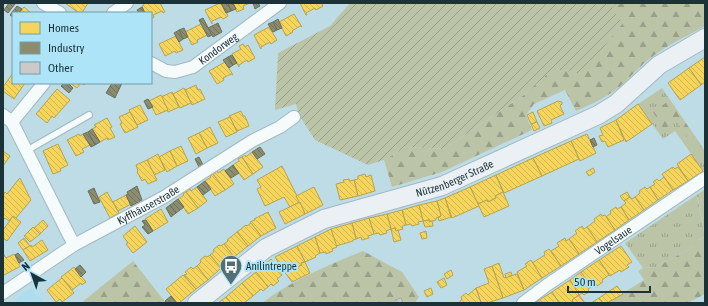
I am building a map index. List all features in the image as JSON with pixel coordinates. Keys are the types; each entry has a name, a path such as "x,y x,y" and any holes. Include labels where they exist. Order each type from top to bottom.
{"street":[{"path":"114,12 127,3"},
{"name":"Kondorweg","path":"152,64 166,71 174,72 193,67 280,3"},
{"path":"48,4 59,12"},
{"name":"Nützenberger Straße","path":"197,303 266,248 310,225 332,216 442,186 598,115 616,104 659,65 705,38"},
{"path":"43,84 6,118 26,151 74,245"},
{"name":"Kyffhäuserstraße","path":"4,290 74,245 164,197 247,144 280,127 294,117"},
{"name":"Vogelsaue","path":"523,303 547,285 705,178"}],"lane":[{"path":"26,151 89,115"}],"shaded area":[{"path":"31,288 45,303 11,303"}],"green space":[{"path":"350,3 617,3 612,8 623,23 582,74 553,69 524,95 444,149 406,147 384,160 368,165 315,140 299,115 296,104 275,110 278,53 330,26"},
{"path":"617,3 705,3 705,26 652,57 624,83 607,96 576,111 565,90 534,104 526,115 532,130 442,172 392,187 384,160 406,147 444,149 524,95 553,69"},
{"path":"662,88 705,151 705,169 703,171 675,131 663,139 638,104"},
{"path":"670,100 701,145 696,149 676,121 664,129 653,112"},
{"path":"704,190 705,206 697,196 705,237 698,240 694,247 656,267 643,268 625,243"},
{"path":"697,194 705,206 705,237"},
{"path":"705,237 705,294 688,303 607,303 644,280 638,271 643,268 656,267 694,247 694,238 699,240"},
{"path":"363,251 402,272 419,297 415,303 262,303 298,280"},
{"path":"133,261 166,303 81,303"}],"building: Homes":[{"path":"65,3 88,3 83,12 78,12"},
{"path":"143,3 160,3 165,12 163,13 162,11 153,15 154,17 152,18 152,12 145,12 142,6 144,5"},
{"path":"220,3 228,16 223,19 221,17 212,21 212,24 205,10"},
{"path":"233,3 250,3 243,6 244,9 237,12"},
{"path":"300,3 321,3 323,6 316,10 315,8 306,13 306,15"},
{"path":"24,7 30,12 20,12"},
{"path":"294,14 302,27 300,26 286,36 279,22"},
{"path":"201,24 207,35 197,40 198,42 192,45 185,32"},
{"path":"269,27 277,40 271,44 270,42 261,47 261,49 254,35"},
{"path":"176,36 183,50 176,53 175,51 165,56 159,44"},
{"path":"243,44 245,47 248,45 255,58 248,62 247,60 239,65 239,67 232,54 241,49 239,46"},
{"path":"705,57 705,82 701,85 689,68"},
{"path":"225,62 233,75 231,74 223,78 224,80 217,84 209,71"},
{"path":"689,68 701,85 680,100 668,83"},
{"path":"12,74 12,84 24,84 14,99 3,91 3,87"},
{"path":"71,84 80,84 77,88"},
{"path":"196,85 198,90 200,89 205,99 192,105 185,90"},
{"path":"184,88 191,103 180,108 173,94"},
{"path":"57,89 70,100 54,118 52,116 47,123 36,114"},
{"path":"172,92 179,107 168,112 161,97"},
{"path":"161,95 168,110 156,115 149,101"},
{"path":"558,101 562,102 560,106 564,114 551,120 552,123 544,126 537,111"},
{"path":"638,104 652,124 626,142 616,120"},
{"path":"140,105 148,120 137,125 129,110"},
{"path":"241,111 249,126 237,131 229,116"},
{"path":"130,112 138,127 125,133 120,124 122,123 119,117"},
{"path":"533,112 537,122 531,124 527,115"},
{"path":"230,117 237,132 226,137 218,122"},
{"path":"107,118 115,137 108,140 107,138 100,142 92,129 96,127 94,125"},
{"path":"616,120 624,140 608,147 605,141 602,142 599,136 603,135 600,128"},
{"path":"537,122 540,128 534,131 531,124"},
{"path":"210,127 218,143 207,148 199,133"},
{"path":"199,133 207,148 196,154 188,138"},
{"path":"79,134 80,136 83,134 90,145 82,149 84,152 76,156 67,140"},
{"path":"587,134 596,153 580,161 571,141"},
{"path":"571,141 579,159 542,176 533,158"},
{"path":"58,144 68,165 60,169 61,171 53,174 43,151"},
{"path":"181,146 188,161 177,166 170,151"},
{"path":"3,151 10,156 3,166"},
{"path":"170,151 177,166 167,172 159,157"},
{"path":"252,152 263,167 253,174 242,157 245,155 246,157"},
{"path":"158,154 165,170 154,175 147,160"},
{"path":"691,154 703,171 688,181 677,164"},
{"path":"242,157 253,174 244,180 233,165"},
{"path":"533,158 542,176 504,193 496,175"},
{"path":"147,160 157,180 148,184 145,179 142,181 137,172 136,165"},
{"path":"282,166 300,202 290,207 284,197 265,206 257,189 261,187 257,180"},
{"path":"673,167 675,169 678,167 688,181 673,190 662,174"},
{"path":"593,168 595,172 589,176 586,172"},
{"path":"224,169 234,184 225,190 213,174"},
{"path":"213,174 225,190 215,196 205,181"},
{"path":"365,174 366,177 371,175 375,191 358,196 354,180 358,179 358,176"},
{"path":"496,175 503,192 488,202 487,200 478,204 470,187"},
{"path":"664,177 673,190 658,200 650,187 655,184 653,182 657,179 659,181"},
{"path":"20,178 31,200 16,218 13,216 9,221 5,218 3,220 3,195 5,192 7,194"},
{"path":"349,179 350,181 354,180 358,196 340,200 336,184 344,182 343,180"},
{"path":"197,187 207,201 198,208 186,192"},
{"path":"314,187 323,205 305,214 296,196"},
{"path":"470,187 479,206 452,218 445,198"},
{"path":"645,187 647,189 650,187 658,200 644,210 635,197 640,193 639,191"},
{"path":"107,192 119,213 110,218 99,197"},
{"path":"186,192 198,208 188,214 178,199"},
{"path":"503,192 509,206 484,217 478,204 487,200 488,202"},
{"path":"627,192 630,197 624,201 620,196"},
{"path":"126,195 131,204 118,211 113,202"},
{"path":"630,197 632,199 635,197 644,210 629,220 621,207 626,203 624,201"},
{"path":"445,198 451,217 439,221 438,217 441,216 437,201"},
{"path":"437,201 441,216 436,218 436,220 429,222 429,220 423,221 419,205"},
{"path":"300,202 305,214 285,224 279,212"},
{"path":"419,205 423,221 412,226 411,224 406,225 402,210"},
{"path":"616,207 617,209 621,207 629,220 615,230 606,217 611,213 610,211"},
{"path":"161,209 168,222 153,231 145,219"},
{"path":"402,210 406,225 402,226 403,229 396,231 395,228 391,229 387,214"},
{"path":"268,212 276,228 261,236 250,222"},
{"path":"387,214 391,229 386,231 387,233 380,235 379,233 374,234 369,218"},
{"path":"601,214 602,216 605,215 615,230 597,242 587,227"},
{"path":"13,216 21,222 7,241 3,238 3,230"},
{"path":"369,218 374,234 368,236 369,238 362,240 361,237 356,239 352,223"},
{"path":"43,220 48,226 40,234 34,228"},
{"path":"429,220 429,222 432,221 433,226 425,227 423,221"},
{"path":"251,223 261,236 248,246 237,232"},
{"path":"352,223 356,239 336,246 331,229"},
{"path":"135,226 147,242 133,253 126,244 128,243 123,236"},
{"path":"582,226 584,229 587,227 597,242 579,254 569,239 577,233 575,231"},
{"path":"33,227 40,234 30,242 24,236"},
{"path":"395,228 396,231 398,230 401,240 394,242 391,229"},
{"path":"331,229 337,247 332,249 333,251 326,254 326,252 320,253 315,237"},
{"path":"426,231 427,238 422,239 420,233"},
{"path":"237,232 248,246 234,257 224,244"},
{"path":"315,237 320,253 315,256 316,257 305,262 297,246"},
{"path":"24,238 30,246 23,250 18,243"},
{"path":"565,238 566,241 569,239 579,254 561,266 551,251 559,246 557,243"},
{"path":"42,240 48,250 30,261 23,250 31,245 32,247"},
{"path":"224,244 234,257 221,268 210,255 219,245"},
{"path":"297,246 305,262 293,269 292,267 284,271 275,257"},
{"path":"621,246 632,262 627,265 629,267 610,276 599,260"},
{"path":"549,249 561,266 542,278 532,263 545,255 544,252"},
{"path":"3,253 6,258 14,254 21,266 4,275"},
{"path":"210,255 221,268 208,280 197,266 201,262 200,260 205,256 207,257"},
{"path":"271,259 282,275 277,279 279,281 273,286 271,284 268,287 256,272"},
{"path":"531,260 542,278 524,290 517,272 527,266 525,264"},
{"path":"599,260 609,275 597,286 596,284 591,287 581,272"},
{"path":"305,262 310,273 292,282 284,271 292,267 293,269"},
{"path":"499,263 504,278 517,274 524,290 503,298 492,266"},
{"path":"197,266 208,280 196,289 184,275 187,274 185,272 191,267 193,269"},
{"path":"492,266 503,298 487,303 481,303 476,288 489,283 484,269"},
{"path":"74,267 86,282 82,285 81,283 72,290 61,277"},
{"path":"451,270 453,275 447,279 444,274"},
{"path":"256,272 268,287 263,291 261,289 253,296 242,283"},
{"path":"511,272 512,275 506,278 505,274"},
{"path":"581,272 591,287 588,289 589,292 584,295 582,293 579,295 570,280"},
{"path":"183,275 196,289 177,303 166,289"},
{"path":"62,278 74,293 62,302 60,299 56,302 47,290"},
{"path":"444,278 447,285 441,288 437,282"},
{"path":"570,280 579,295 572,300 573,302 571,303 559,303 552,292"},
{"path":"242,283 253,296 244,303 231,303 226,297"},
{"path":"617,286 623,294 607,303 603,303 599,298"},
{"path":"431,288 433,294 427,297 424,291"},
{"path":"476,288 481,303 459,303 462,299 461,297 466,293 468,295"},
{"path":"552,292 559,303 536,302"},
{"path":"579,295 585,303 571,303 573,302 572,300"},
{"path":"226,297 231,303 218,303"},
{"path":"599,298 603,303 591,303"}],"building: Industry":[{"path":"9,3 15,4 8,13 4,10"},
{"path":"221,3 228,3 231,11 226,13"},
{"path":"228,3 233,3 236,9 231,11"},
{"path":"253,3 258,3 260,6 255,9"},
{"path":"17,6 22,9 20,12 12,12"},
{"path":"142,7 144,12 138,12 137,10"},
{"path":"203,18 212,35 208,37 199,20"},
{"path":"278,19 282,28 277,30 273,22"},
{"path":"273,22 277,30 273,32 268,24"},
{"path":"218,23 222,32 213,37 208,28"},
{"path":"184,28 188,37 183,39 179,30"},
{"path":"179,30 183,39 179,42 174,33"},
{"path":"232,55 237,63 233,65 228,57"},
{"path":"228,57 233,65 229,68 223,60"},
{"path":"63,84 69,84 73,88 69,93 61,86"},
{"path":"111,84 122,84 115,98 106,93"},
{"path":"148,99 153,107 148,109 144,101"},
{"path":"92,129 100,142 95,145 88,132"},
{"path":"88,132 95,145 91,147 83,134"},
{"path":"594,138 597,145 593,147 590,140"},
{"path":"260,147 265,154 257,159 252,152"},
{"path":"199,157 203,165 199,167 195,159"},
{"path":"233,165 239,173 231,178 225,171"},
{"path":"205,181 211,189 203,195 197,187"},
{"path":"137,186 142,200 131,206 126,195 128,194 127,192"},
{"path":"94,188 100,202 94,204 88,191"},
{"path":"178,199 184,207 176,213 170,205"},
{"path":"170,205 176,213 171,217 166,208"},
{"path":"146,220 153,231 148,234 142,227 145,225 142,221"},
{"path":"18,253 24,260 19,263 15,255"},
{"path":"80,265 86,272 81,277 75,269"},
{"path":"171,296 177,303 167,303 165,301"}],"building: Other":[{"path":"401,298 403,303 395,303 395,300"}],"place":[{"name":"Anilintreppe","path":"231,286"}]}
